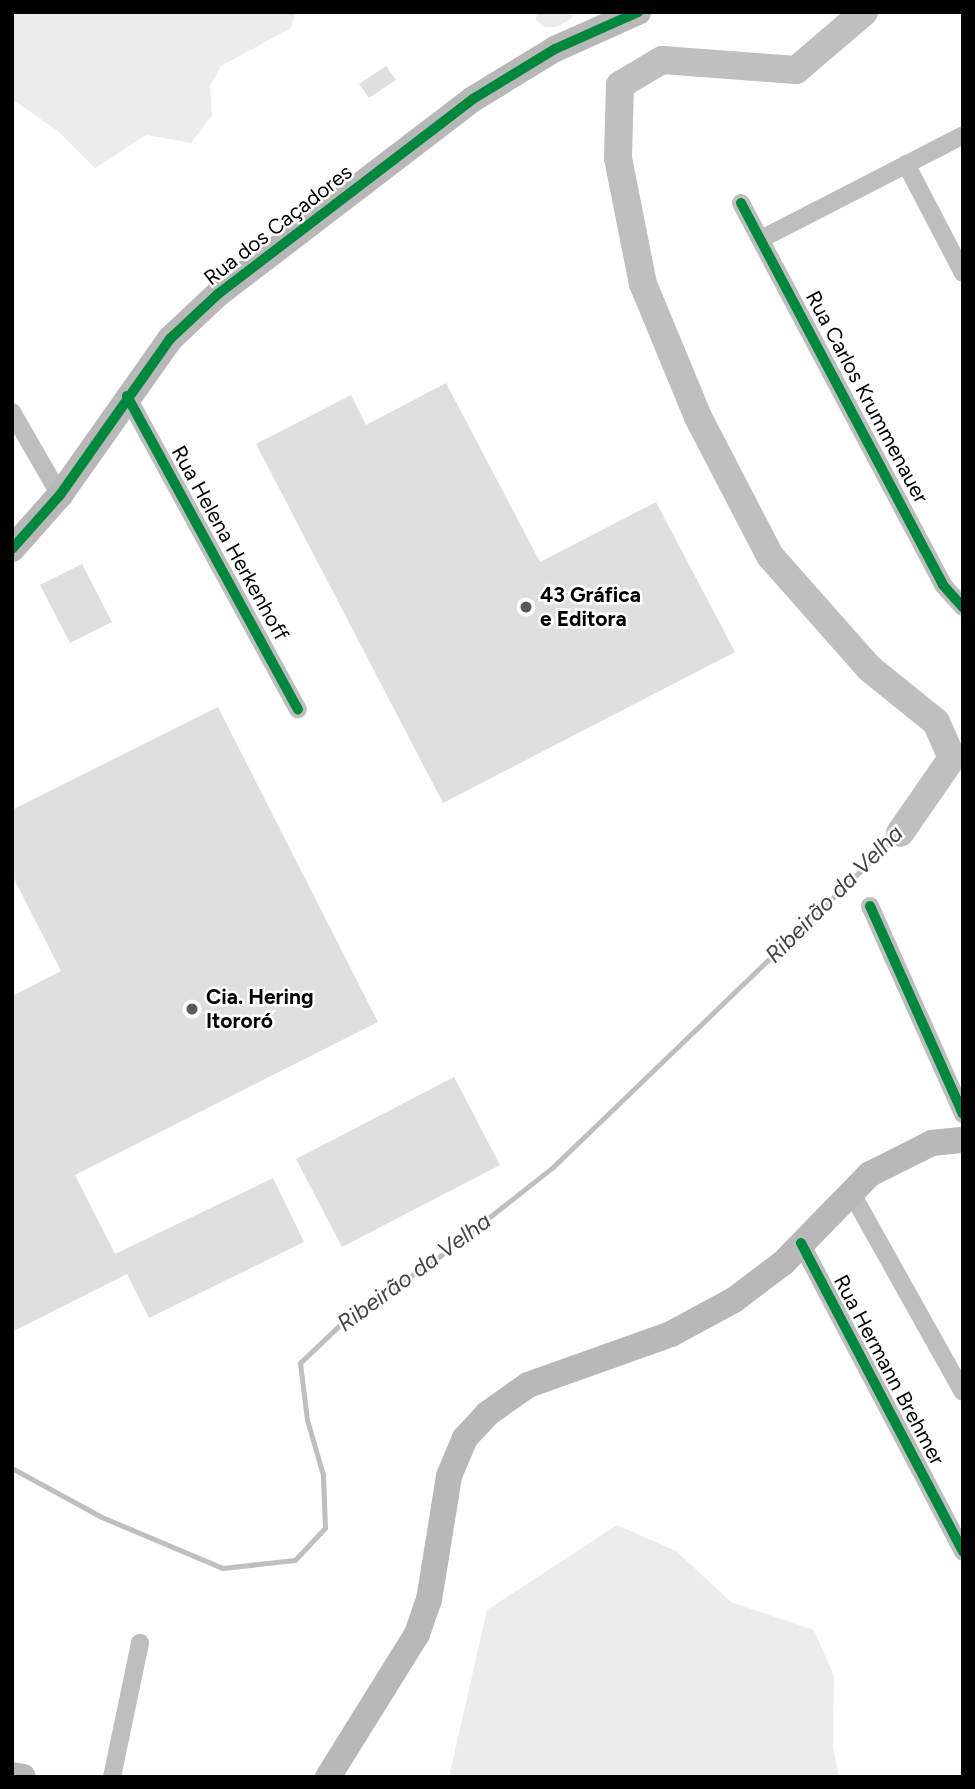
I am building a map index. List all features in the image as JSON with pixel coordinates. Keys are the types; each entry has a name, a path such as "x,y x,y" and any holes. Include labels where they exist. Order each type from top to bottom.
{"main road":[{"name":"Rua dos Caçadores","path":"12,549 60,495 170,338 218,294 473,99 555,49 638,12"},
{"path":"328,1777 417,1634 429,1600 449,1476 465,1438 487,1413 528,1385 671,1334 734,1300 801,1244 870,1174 910,1151 932,1143 963,1140"},
{"path":"12,1775 23,1777"}],"street":[{"path":"762,238 963,135"},
{"path":"906,164 963,273"},
{"name":"Rua Carlos Krummenauer","path":"741,203 762,238 943,585 963,607"},
{"name":"Rua Helena Herkenhoff","path":"127,396 298,709"},
{"path":"12,412 60,495"},
{"path":"870,906 963,1114"},
{"path":"850,1192 963,1392"},
{"name":"Rua Hermann Brehmer","path":"801,1244 963,1552"},
{"path":"112,1777 140,1643"}],"shaded area":[{"path":"12,12 296,12 291,28 221,66 210,86 212,115 191,143 146,135 95,168 59,132 12,99"},
{"path":"537,12 573,12 572,18 557,27 545,27 536,20"},
{"path":"617,1525 676,1551 731,1602 814,1630 834,1676 833,1747 839,1777 449,1777 487,1610"}],"building":[{"path":"386,66 396,80 369,98 359,84"},
{"name":"43 Gráfica e Editora","path":"446,383 540,562 656,502 735,652 443,803 256,444 351,395 366,425"},
{"path":"82,564 112,622 70,643 40,585"},
{"name":"Cia. Hering Itororó","path":"218,707 378,1022 75,1175 115,1254 273,1178 304,1242 149,1318 127,1274 12,1332 12,996 61,971 12,875 12,810"},
{"path":"454,1077 500,1165 342,1247 296,1159"}],"waterway":[{"name":"Ribeirão da Velha","path":"864,12 796,70 662,60 620,85 618,158 643,284 698,417 770,556 869,668 936,722 952,758 900,833"},
{"name":"Ribeirão da Velha","path":"12,1468 102,1517 223,1568 295,1560 325,1528 323,1475 307,1420 300,1363 343,1322 435,1260 553,1167 900,833"}],"cycle path":[{"path":"12,549 60,495 170,339 218,294 473,99 555,49 638,12"},
{"path":"741,203 943,585 963,607"},
{"path":"127,396 298,709"},
{"path":"870,906 963,1114"},
{"path":"801,1243 963,1552"}],"place":[{"name":"43 Gráfica e Editora","path":"526,607"},
{"name":"Cia. Hering Itororó","path":"192,1009"}]}
